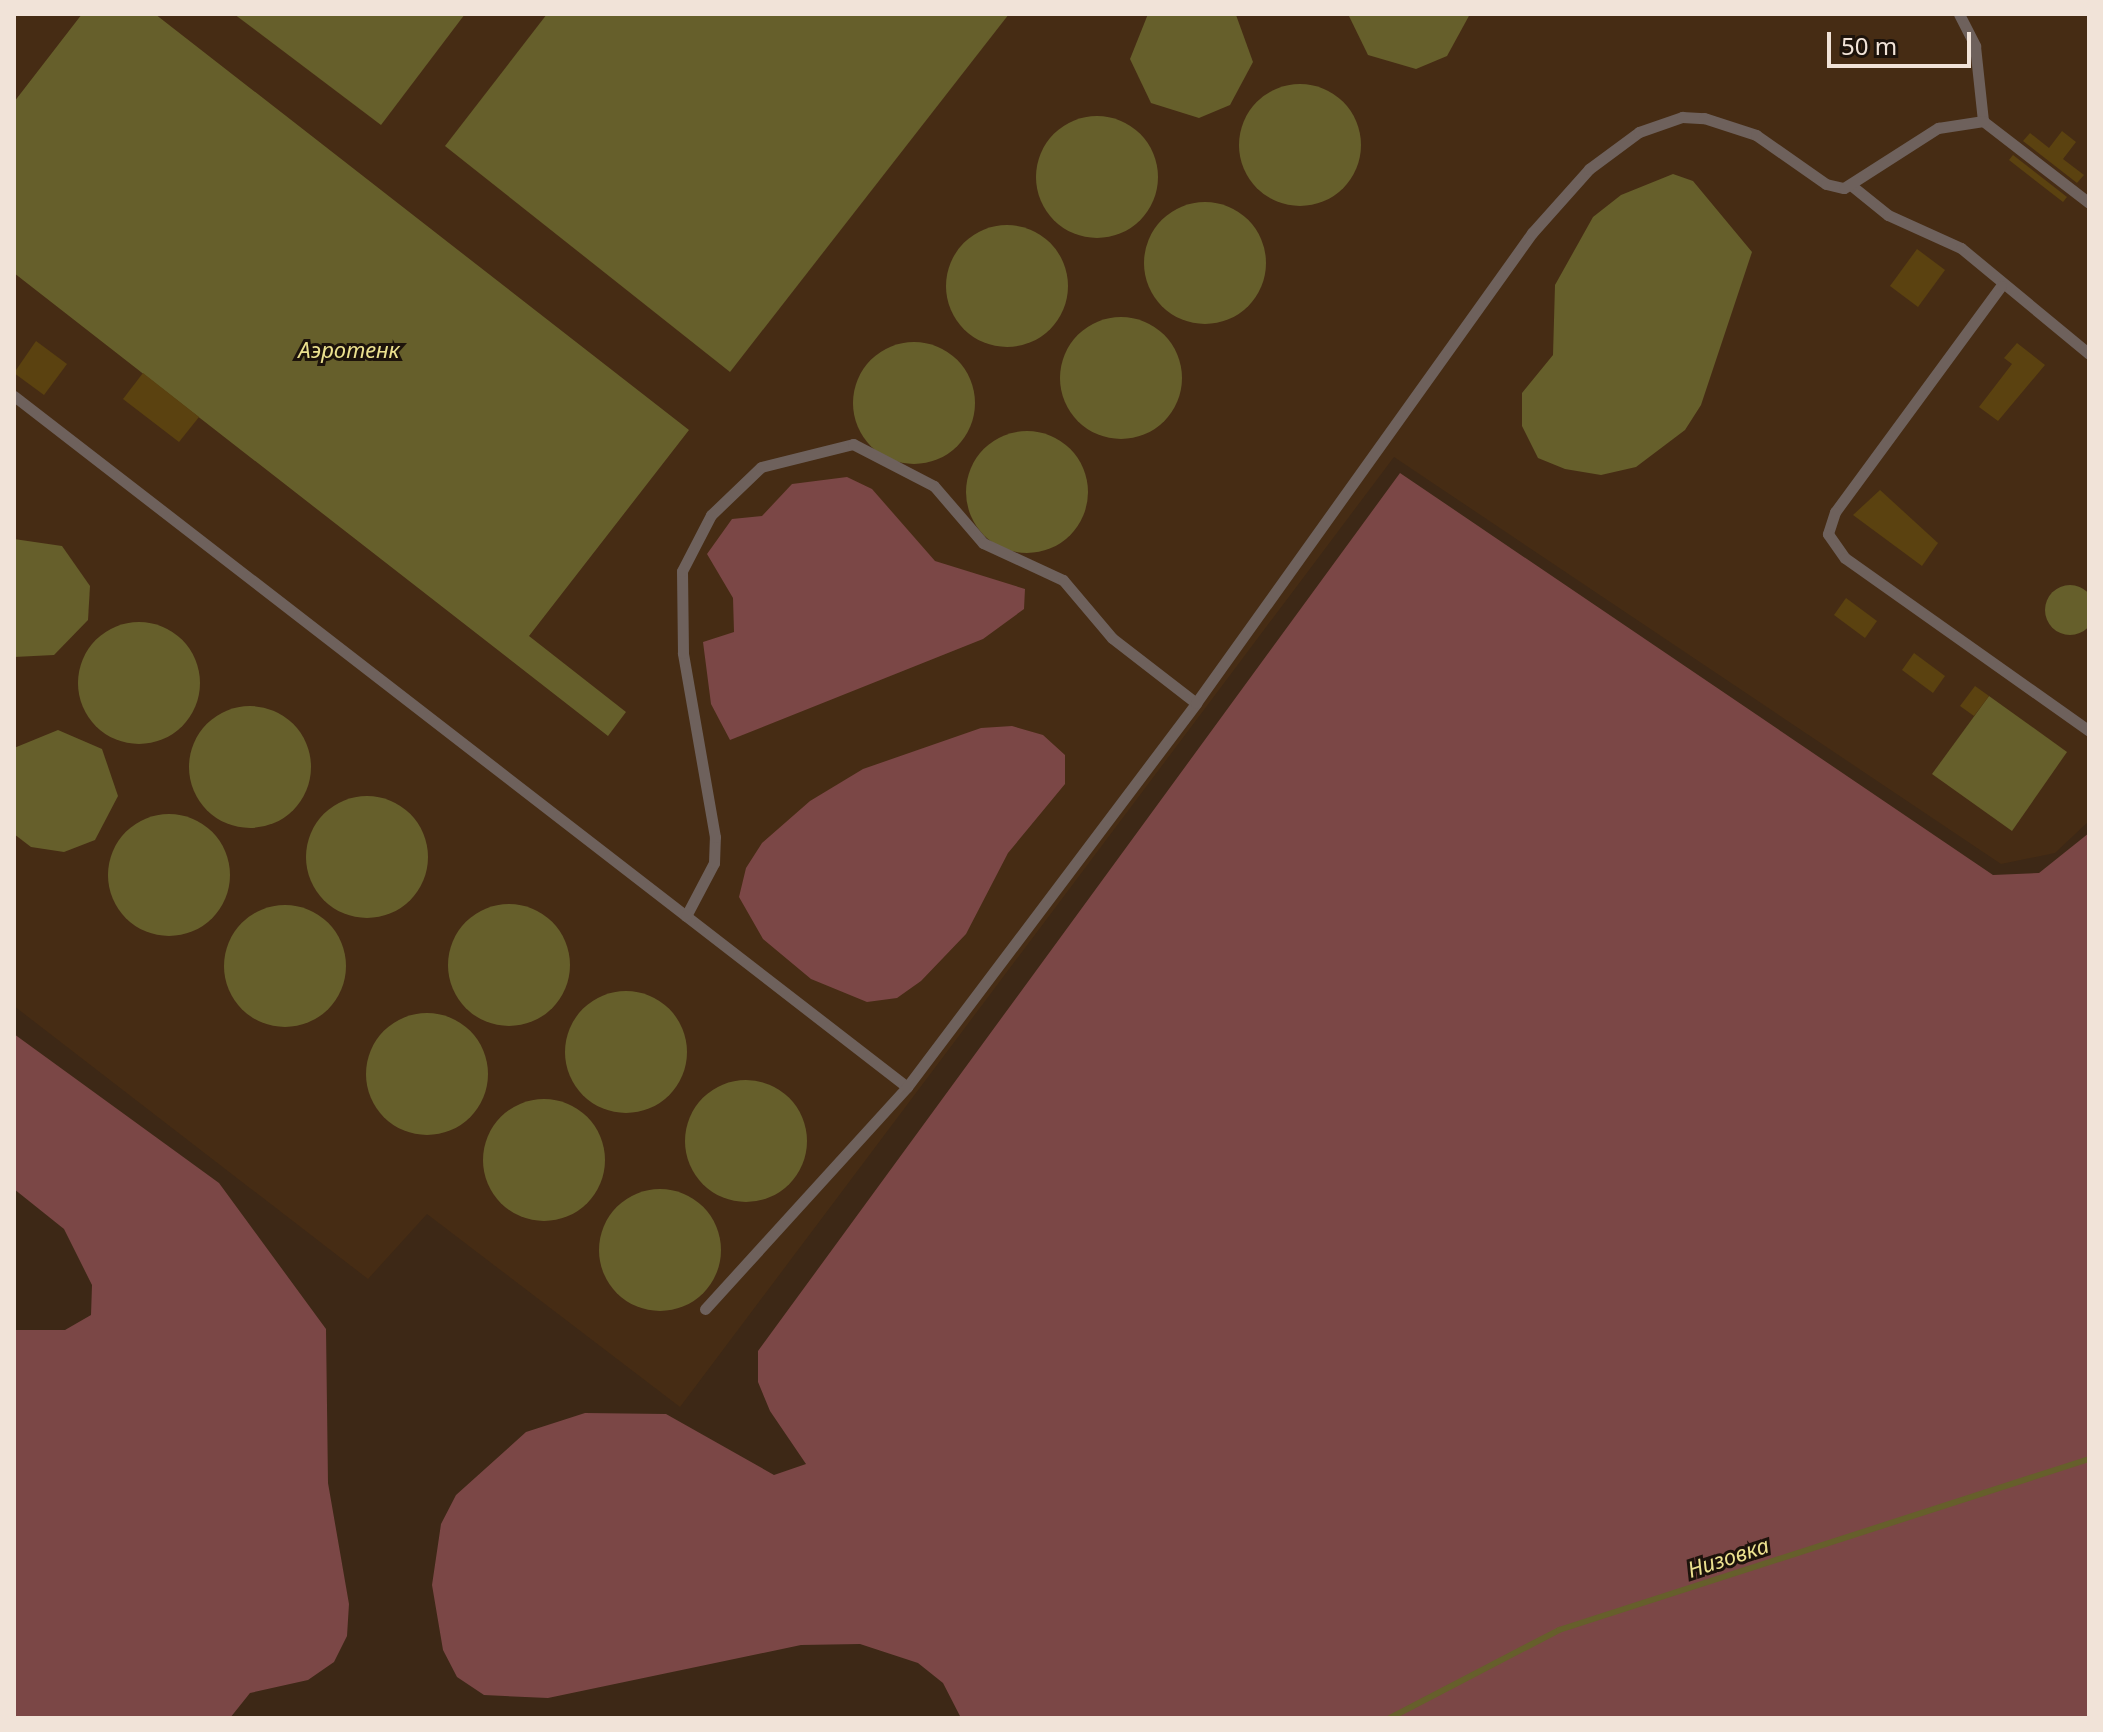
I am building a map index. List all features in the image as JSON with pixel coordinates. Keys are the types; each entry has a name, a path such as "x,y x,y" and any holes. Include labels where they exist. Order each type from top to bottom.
{"lane":[{"path":"1959,14 1975,46 1983,121 2089,203"},
{"path":"705,1309 907,1087 1196,703 1532,233 1606,154 1661,124 1704,118 1756,135 1826,184 1852,186 1888,215 1961,248 2001,286 2089,354"},
{"path":"1852,186 1938,128 1983,121"},
{"path":"2001,286 1835,512 1828,534 1845,558 2089,731"},
{"path":"14,396 907,1087"},
{"path":"686,916 714,863 715,837 683,653 682,571 711,515 761,467 853,444 934,486 983,543 1063,580 1112,638 1196,703"}],"shaded area":[{"path":"14,14 2089,14 2089,821 2055,853 2001,864 1394,457 680,1407 427,1214 368,1279 14,1006"},
{"path":"1400,473 1993,875 2039,873 2089,833 2089,1718 961,1718 943,1683 918,1663 860,1644 801,1645 548,1698 484,1695 457,1677 443,1650 432,1585 441,1524 456,1495 526,1432 585,1413 666,1414 774,1475 806,1464 770,1411 758,1382 758,1351"},
{"path":"847,477 872,489 935,561 1025,589 1024,609 983,639 730,740 711,704 703,642 734,632 733,598 707,554 732,519 762,516 792,484"},
{"path":"1012,726 1043,735 1065,755 1065,784 1008,853 966,934 921,981 897,998 867,1002 811,979 763,939 739,897 746,868 762,843 810,801 863,769 981,728"},
{"path":"14,1034 219,1183 326,1329 328,1483 349,1604 347,1636 334,1662 308,1680 250,1693 230,1718 14,1718 14,1330 65,1330 91,1315 92,1285 64,1229 14,1189"}],"water":[{"name":"Аэротенк","path":"82,14 155,14 689,430 529,636 626,712 608,736 14,273 14,102"},
{"path":"234,14 465,14 381,125"},
{"path":"547,14 1009,14 730,372 445,146"},
{"path":"1148,14 1236,15 1253,62 1230,105 1199,118 1151,103 1130,59"},
{"path":"1348,14 1470,14 1447,56 1416,69 1368,55"},
{"path":"1300,84 1323,89 1343,102 1356,122 1361,145 1356,168 1343,188 1323,201 1300,206 1277,201 1257,188 1244,168 1239,145 1244,122 1257,102 1277,89"},
{"path":"1097,116 1120,121 1140,134 1153,154 1158,177 1153,200 1140,220 1120,233 1097,238 1074,233 1054,220 1041,200 1036,177 1041,154 1054,134 1074,121"},
{"path":"1673,174 1693,181 1752,252 1701,405 1685,430 1636,467 1601,475 1565,469 1538,458 1522,426 1522,393 1553,355 1555,285 1593,217 1621,195"},
{"path":"1205,202 1228,207 1248,220 1261,240 1266,263 1261,286 1248,306 1228,319 1205,324 1182,319 1162,306 1149,286 1144,263 1149,240 1162,220 1182,207"},
{"path":"1007,225 1030,230 1050,243 1063,263 1068,286 1063,309 1050,329 1030,342 1007,347 984,342 964,329 951,309 946,286 951,263 964,243 984,230"},
{"path":"1121,317 1144,322 1164,335 1177,355 1182,378 1177,401 1164,421 1144,434 1121,439 1098,434 1078,421 1065,401 1060,378 1065,355 1078,335 1098,322"},
{"path":"914,342 937,347 957,360 970,380 975,403 970,426 957,446 937,459 914,464 891,459 871,446 858,426 853,403 858,380 871,360 891,347"},
{"path":"1027,431 1050,436 1070,449 1083,469 1088,492 1083,515 1070,535 1050,548 1027,553 1004,548 984,535 971,515 966,492 971,469 984,449 1004,436"},
{"path":"14,539 62,546 90,586 88,620 54,655 14,657"},
{"path":"2060,586 2080,586 2094,600 2094,620 2080,634 2060,634 2046,620 2046,600"},
{"path":"139,622 162,627 182,640 195,660 200,683 195,706 182,726 162,739 139,744 116,739 96,726 83,706 78,683 83,660 96,640 116,627"},
{"path":"1989,696 2067,752 2012,831 1932,774"},
{"path":"250,706 273,711 293,724 306,744 311,767 306,790 293,810 273,823 250,828 227,823 207,810 194,790 189,767 194,744 207,724 227,711"},
{"path":"58,730 102,749 118,796 95,840 64,852 31,847 14,834 14,748"},
{"path":"367,796 390,801 410,814 423,834 428,857 423,880 410,900 390,913 367,918 344,913 324,900 311,880 306,857 311,834 324,814 344,801"},
{"path":"169,814 192,819 212,832 225,852 230,875 225,898 212,918 192,931 169,936 146,931 126,918 113,898 108,875 113,852 126,832 146,819"},
{"path":"509,904 532,909 552,922 565,942 570,965 565,988 552,1008 532,1021 509,1026 486,1021 466,1008 453,988 448,965 453,942 466,922 486,909"},
{"path":"285,905 308,910 328,923 341,943 346,966 341,989 328,1009 308,1022 285,1027 262,1022 242,1009 229,989 224,966 229,943 242,923 262,910"},
{"path":"626,991 649,996 669,1009 682,1029 687,1052 682,1075 669,1095 649,1108 626,1113 603,1108 583,1095 570,1075 565,1052 570,1029 583,1009 603,996"},
{"path":"427,1013 450,1018 470,1031 483,1051 488,1074 483,1097 470,1117 450,1130 427,1135 404,1130 384,1117 371,1097 366,1074 371,1051 384,1031 404,1018"},
{"path":"746,1080 769,1085 789,1098 802,1118 807,1141 802,1164 789,1184 769,1197 746,1202 723,1197 703,1184 690,1164 685,1141 690,1118 703,1098 723,1085"},
{"path":"544,1099 567,1104 587,1117 600,1137 605,1160 600,1183 587,1203 567,1216 544,1221 521,1216 501,1203 488,1183 483,1160 488,1137 501,1117 521,1104"},
{"path":"660,1189 683,1194 703,1207 716,1227 721,1250 716,1273 703,1293 683,1306 660,1311 637,1306 617,1293 604,1273 599,1250 604,1227 617,1207 637,1194"}],"building":[{"path":"2062,131 2076,142 2063,159 2084,175 2077,183 2023,141 2030,133 2049,148"},
{"path":"2013,155 2067,197 2063,202 2009,160"},
{"path":"1917,249 1945,270 1918,307 1890,286"},
{"path":"36,341 67,364 44,395 14,373"},
{"path":"2017,343 2045,365 1998,421 1979,407 2012,364 2004,358"},
{"path":"143,373 199,417 179,442 123,399"},
{"path":"1880,490 1938,543 1922,566 1853,515"},
{"path":"1846,598 1877,621 1865,638 1834,615"},
{"path":"1914,653 1945,676 1933,693 1902,670"},
{"path":"1975,686 1989,696 1974,716 1960,706"}],"waterway":[{"name":"Низовка","path":"1390,1718 1559,1630 2089,1459"}]}
